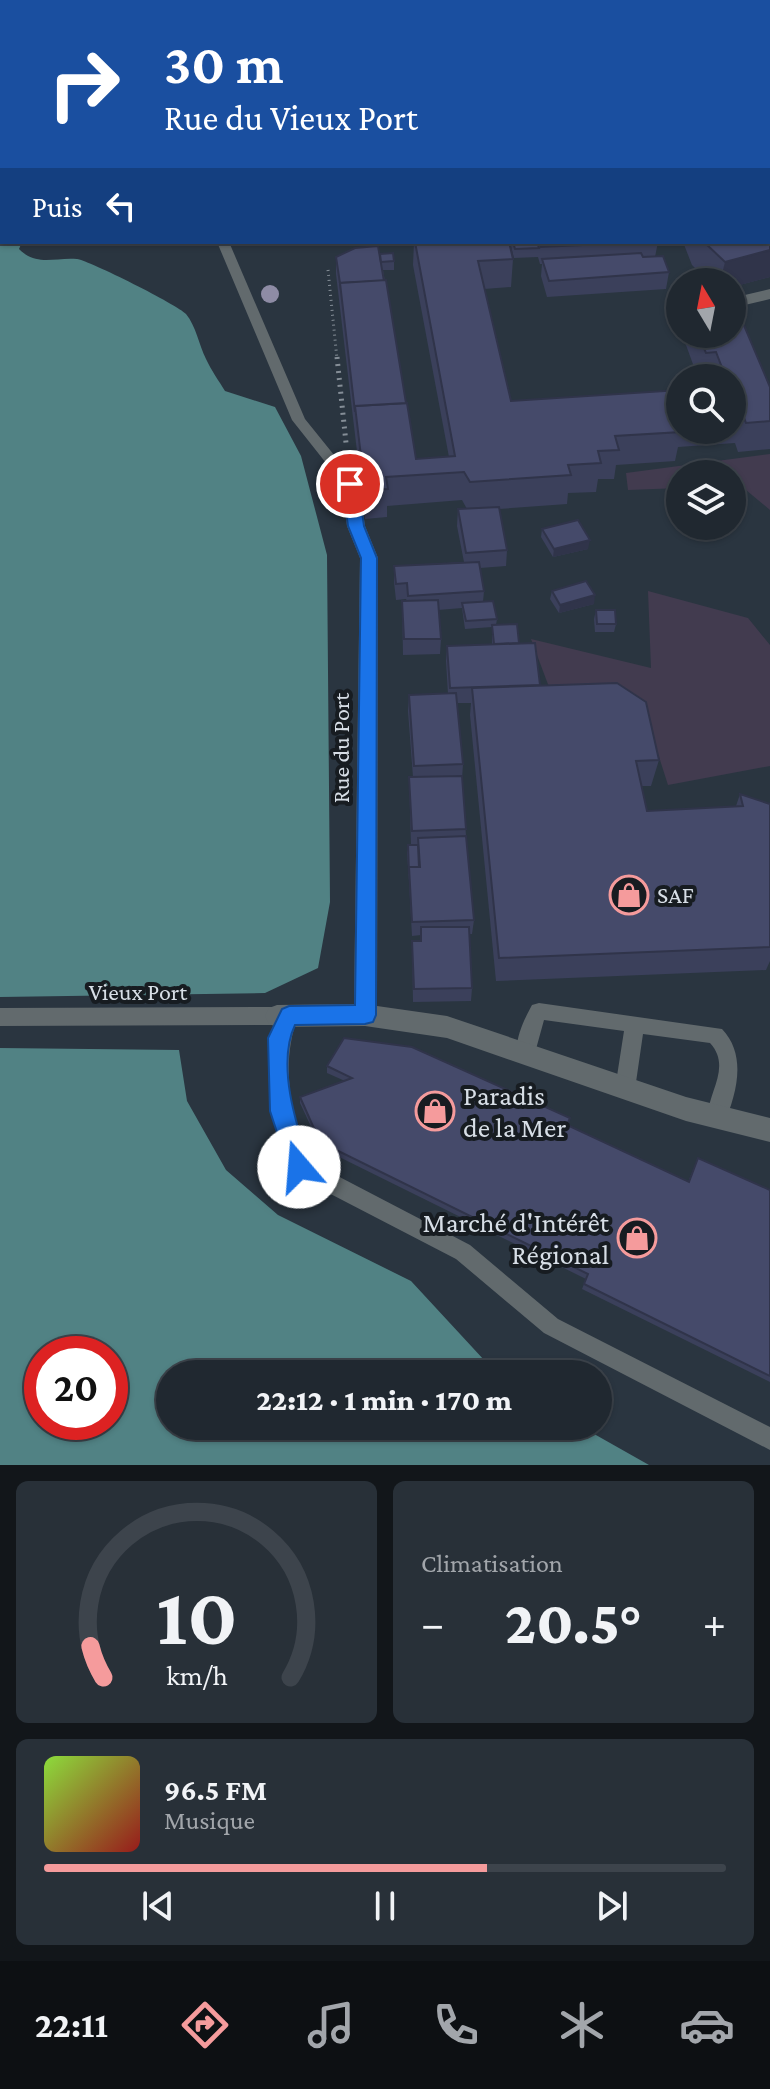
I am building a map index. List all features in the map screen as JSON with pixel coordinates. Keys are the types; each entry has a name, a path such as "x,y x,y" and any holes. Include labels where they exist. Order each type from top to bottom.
{"street":[{"path":"746,300 770,294"},
{"name":"Rue du Port","path":"350,484 356,526 369,558 365,1015"},
{"path":"283,1016 365,1015 447,1027 625,1089 770,1130"}],"lane":[{"path":"224,244 299,420 350,484"},
{"path":"526,1054 531,1025 539,1011 715,1035 725,1042 728,1075 717,1117"},
{"path":"283,1016 278,1038 281,1111 299,1167 463,1252 551,1326 770,1439"},
{"name":"Vieux Port","path":"0,1017 283,1016"},
{"path":"625,1089 635,1023"}],"path":[{"path":"328,270 350,484"}],"shaded area":[{"path":"0,244 21,244 19,249 33,258 77,259 180,309 192,324 208,363 225,391 275,407 301,456 327,555 330,902 318,968 265,993 0,997"},
{"path":"770,454 770,510 746,490 746,460 725,460"},
{"path":"666,468 666,489 628,490 626,473"},
{"path":"648,591 748,618 770,645 770,766 668,785 646,716 552,695 531,639 651,668"},
{"path":"0,1048 179,1050 187,1101 226,1170 278,1215 411,1281 484,1360 156,1360 156,1440 605,1440 649,1465 0,1465"}],"building":[{"path":"415,244 509,244 513,259 478,261 511,401 666,391 666,433 615,436 619,450 598,451 601,463 568,465 571,475 470,482 464,472 386,477 388,489 365,490 355,406 407,403 416,459 455,456"},
{"path":"514,244 538,244 539,248 515,249"},
{"path":"540,244 604,244 541,247"},
{"path":"706,244 770,244 770,250 725,262"},
{"path":"378,246 384,281 340,283 341,290 336,257 355,248"},
{"path":"393,253 394,261 381,262 380,254"},
{"path":"641,253 643,257 663,256 668,268 666,272 549,281 542,259"},
{"path":"386,280 406,403 355,406 355,412 340,283"},
{"path":"746,330 770,387 770,421 746,423 746,364 721,364 716,352 706,353 704,348 746,348"},
{"path":"499,507 507,550 466,553 458,509"},
{"path":"578,520 590,540 554,549 542,529"},
{"path":"479,562 484,591 408,596 407,583 396,584 394,566"},
{"path":"586,581 595,595 560,605 552,591"},
{"path":"438,600 441,639 404,639 402,601"},
{"path":"493,601 497,619 466,621 462,603"},
{"path":"596,610 615,610 616,624 597,624"},
{"path":"517,624 519,643 494,644 492,625"},
{"path":"535,643 540,685 450,688 447,646"},
{"name":"SAF","path":"617,683 646,702 659,760 636,761 647,811 743,806 740,794 770,804 770,947 499,958 472,688"},
{"path":"456,693 463,764 414,766 409,695"},
{"path":"462,776 466,829 412,831 409,777"},
{"path":"466,836 474,920 412,922 409,867 420,867 418,838"},
{"path":"408,845 418,845 419,867 409,867 409,874"},
{"path":"421,927 469,927 472,988 414,989 412,941 421,941"},
{"name":"Marché d'Intérêt Régional","path":"344,1038 412,1047 570,1118 567,1125 689,1182 698,1158 770,1190 770,1376 584,1284 588,1274 320,1142 300,1097 352,1078 327,1066"}],"place":[{"name":"SAF","path":"629,895"},
{"name":"Paradis de la Mer","path":"435,1111"},
{"name":"Marché d'Intérêt Régional","path":"637,1238"}],"route":[{"path":"299,1167 281,1111 278,1038 289,1016 365,1015 369,558 356,526 350,484"}]}
